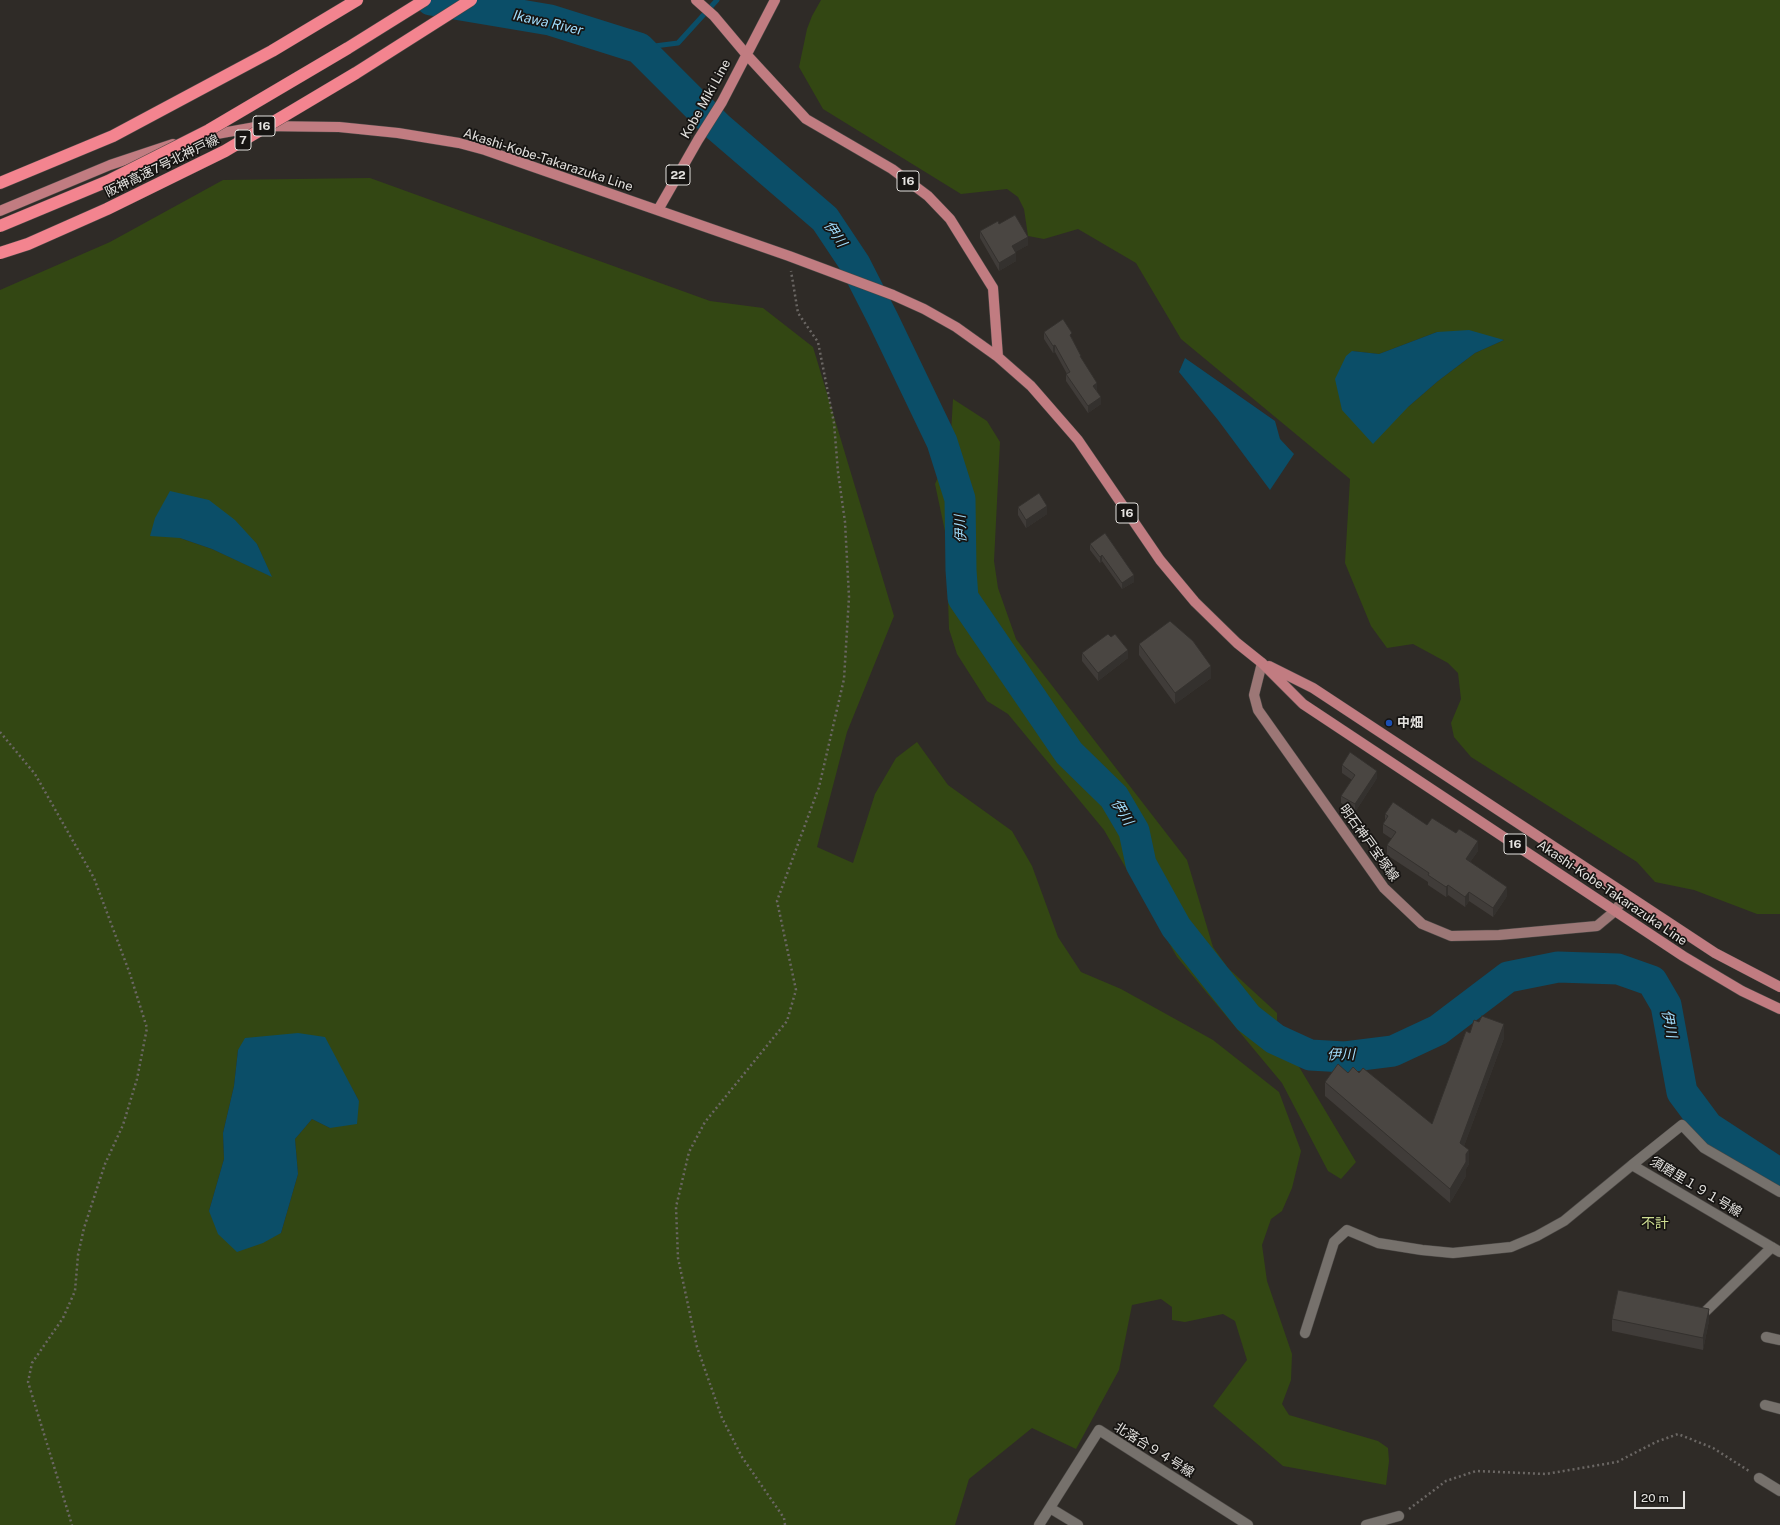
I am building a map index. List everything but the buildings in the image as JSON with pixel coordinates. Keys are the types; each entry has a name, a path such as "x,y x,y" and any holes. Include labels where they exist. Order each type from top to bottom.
{"highway":[{"path":"0,182 113,136 237,70 357,0"},
{"name":"阪神高速7号北神戸線","path":"0,226 108,181 209,130 348,48 425,0"},
{"name":"阪神高速7号北神戸線","path":"0,253 28,244 107,209 226,150 356,73 471,0"}],"main road":[{"name":"16","path":"696,0 714,16 746,54 806,119 892,169 928,196 950,219 993,288 998,357"},
{"name":"Kobe Miki Line","path":"658,210 698,140 722,102 775,0"},
{"name":"Akashi-Kobe-Takarazuka Line","path":"0,211 110,164 187,139 261,126 339,127 398,133 459,142 658,210 893,294 956,327 998,357 1031,386 1078,440 1160,560 1196,602 1237,643 1262,663 1303,704 1682,956 1729,983 1780,1009"},
{"name":"Akashi-Kobe-Takarazuka Line","path":"1262,663 1313,688 1715,953 1780,987"}],"street":[{"name":"明石神戸宝塚線","path":"1262,663 1254,695 1258,710 1384,888 1422,924 1451,936 1499,935 1597,926 1615,911 1626,895"},
{"name":"須磨里１９１号線","path":"1776,1250 1632,1165 1682,1125 1704,1148 1780,1192"},
{"path":"1305,1333 1334,1242 1347,1230 1378,1243 1422,1250 1453,1253 1511,1247 1537,1236 1564,1221 1632,1165"},
{"path":"1706,1311 1776,1250"},
{"path":"1766,1337 1780,1340"},
{"path":"1765,1405 1780,1409"},
{"name":"北落合９４号線","path":"1039,1525 1099,1430 1248,1525"},
{"path":"1759,1478 1780,1491"},
{"path":"1050,1508 1078,1525"},
{"path":"1366,1525 1399,1516"}],"path":[{"path":"785,1525 784,1518 738,1451 722,1418 696,1347 678,1258 676,1207 689,1152 705,1122 787,1021 796,990 777,901 819,787 844,679 848,589 845,522 838,472 834,423 818,342 798,313 789,256"},
{"path":"0,732 35,774 94,878 130,974 147,1028 136,1079 123,1125 105,1164 84,1228 78,1255 75,1291 63,1318 32,1363 28,1382 72,1525"},
{"path":"1399,1516 1446,1481 1476,1471 1546,1474 1617,1462 1656,1442 1678,1434 1713,1448 1759,1478"}],"green space":[{"path":"821,0 1780,0 1780,914 1757,914 1694,890 1655,882 1637,862 1471,757 1454,737 1451,723 1461,699 1458,673 1448,663 1413,644 1387,648 1371,626 1345,563 1350,479 1181,339 1136,263 1078,229 1044,239 1028,236 1024,209 1018,197 1007,189 961,194 823,109 799,67 807,29","holes":["1437,332 1504,340 1475,353 1438,381 1408,407 1352,351 1379,354"]},
{"path":"370,178 710,301 763,308 813,347 894,616 847,732 817,847 853,863 875,794 896,758 917,742 948,785 1012,831 1032,866 1058,937 1081,972 1121,989 1213,1040 1279,1092 1301,1151 1292,1188 1282,1211 1271,1219 1262,1245 1267,1281 1292,1354 1291,1380 1282,1404 1289,1415 1378,1441 1388,1448 1389,1461 1386,1485 1283,1466 1213,1406 1247,1360 1235,1321 1223,1314 1185,1322 1172,1320 1172,1307 1161,1299 1132,1305 1119,1370 1076,1449 1032,1428 969,1479 955,1525 0,1525 0,290 110,242 223,180","holes":["180,538 257,544 271,576 212,549","238,1050 348,1081 359,1101 330,1128 312,1119 295,1139 298,1174 281,1233 209,1211 224,1159 223,1133 234,1086"]},
{"path":"953,399 987,421 1000,442 994,561 998,588 1016,639 1187,860 1213,947 1228,968 1277,1013 1277,1030 1356,1162 1341,1179 1328,1171 1282,1083 1177,957 1104,830 1008,714 987,701 957,654 949,629 946,536 935,484 950,450"}],"water":[{"path":"1469,330 1504,340 1475,353 1438,381 1408,407 1373,444 1342,410 1335,379 1346,356 1352,351 1379,354 1437,332"},
{"path":"1185,358 1275,421 1280,439 1294,454 1270,490 1218,420 1179,372"},
{"path":"170,491 209,500 235,520 257,544 272,577 212,549 180,538 150,536 155,518"},
{"path":"298,1033 325,1037 359,1101 357,1124 330,1128 312,1119 295,1139 298,1174 281,1233 263,1243 237,1252 218,1234 209,1211 224,1159 223,1133 234,1086 238,1050 245,1038"}],"waterway":[{"name":"伊川","path":"431,0 550,20 639,48 718,127 825,219 855,264 942,442 960,499 963,598 1069,753 1114,797 1134,831 1141,864 1176,927 1248,1018 1275,1039 1310,1055 1345,1057 1393,1051 1438,1030 1508,977 1558,967 1618,969 1652,981 1666,1005 1682,1092 1708,1127 1780,1174"},
{"path":"639,48 678,43 717,0"}],"place":[{"name":"中畑","path":"1389,723"}],"district":[{"name":"不計","path":"1655,1224"}],"water label":[{"name":"Ikawa River","path":"548,23"}]}
